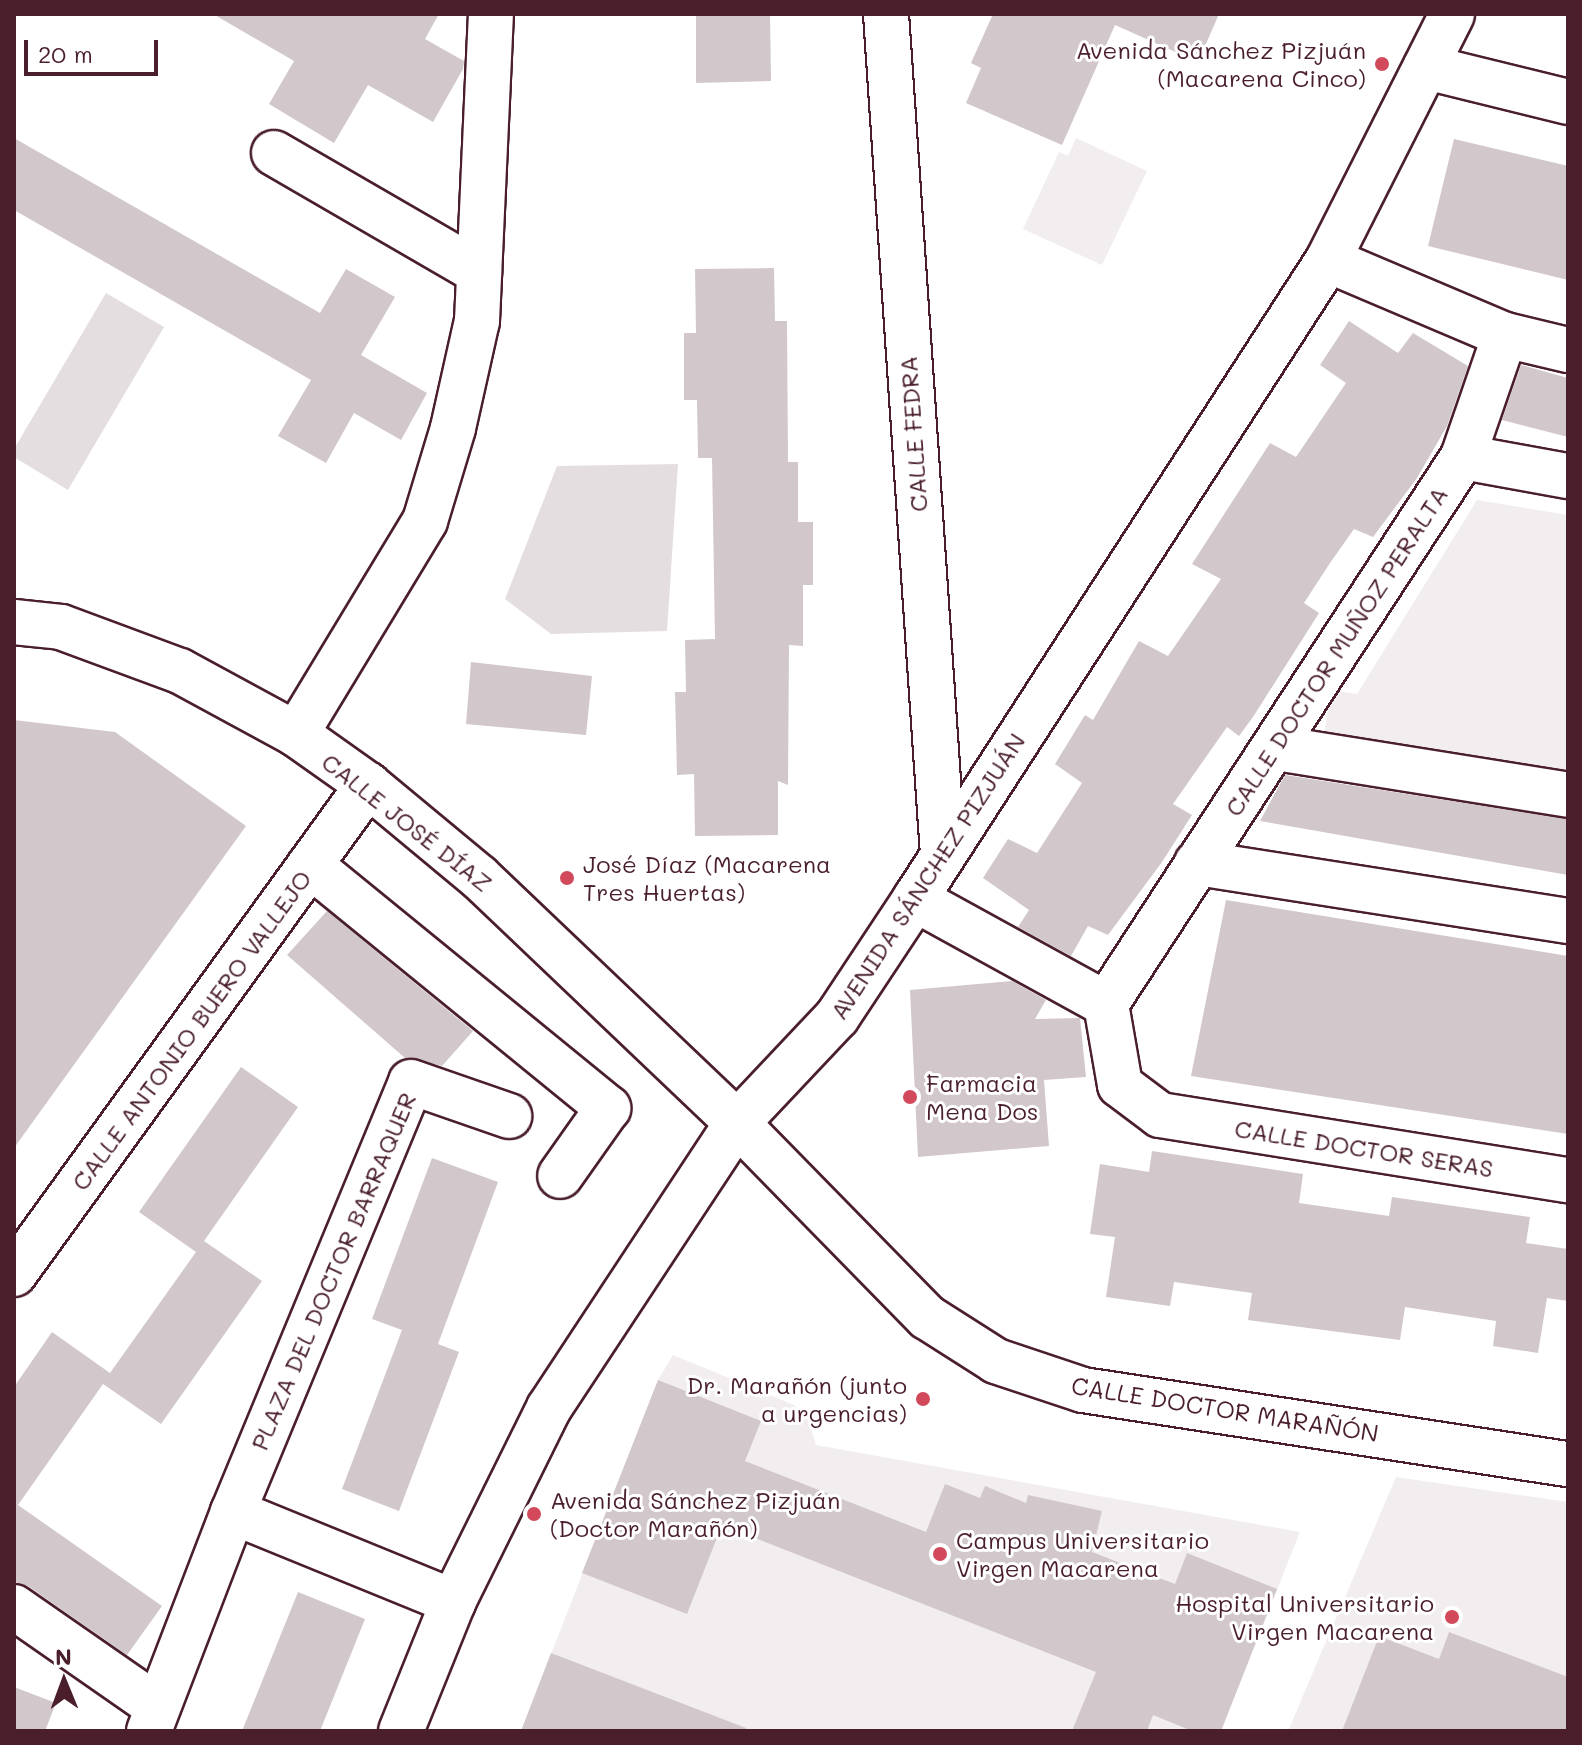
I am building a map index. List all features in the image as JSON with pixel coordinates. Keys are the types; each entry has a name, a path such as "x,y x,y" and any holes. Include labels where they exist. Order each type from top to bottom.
{"street":[{"path":"296,734 425,521 477,321 491,14"},
{"name":"CALLE FEDRA","path":"886,14 943,854"},
{"name":"AVENIDA SÁNCHEZ PIZJUÁN","path":"401,1731 453,1602 549,1408 737,1123 837,1017 915,899 1328,260 1452,14"},
{"path":"1426,67 1568,102"},
{"path":"274,153 479,272"},
{"path":"1328,260 1505,335 1568,350"},
{"name":"CALLE DOCTOR MUÑOZ PERALTA","path":"1106,1004 1276,748 1463,457 1505,335"},
{"path":"1463,457 1568,476"},
{"name":"CALLE JOSÉ DÍAZ","path":"14,622 61,627 180,671 296,734 368,785 469,867 737,1123"},
{"path":"1276,748 1568,795"},
{"name":"CALLE ANTONIO BUERO VALLEJO","path":"14,1274 368,785"},
{"path":"1197,863 1568,921"},
{"path":"310,865 608,1108 560,1176"},
{"path":"915,899 1106,1004"},
{"name":"CALLE DOCTOR SERAS","path":"1106,1004 1120,1085 1160,1115 1568,1180"},
{"name":"PLAZA DEL DOCTOR BARRAQUER","path":"154,1719 233,1512 411,1082 509,1116"},
{"name":"CALLE DOCTOR MARAÑÓN","path":"737,1123 927,1317 996,1361 1083,1390 1568,1464"},
{"path":"233,1512 453,1602"},
{"path":"14,1607 154,1719"}],"shaded area":[{"path":"1076,138 1147,171 1102,265 1023,229 1059,152 1068,156"},
{"path":"106,293 164,327 68,490 14,457 14,449"},
{"path":"678,464 667,631 551,634 505,599 557,466"},
{"path":"1477,500 1568,515 1568,780 1323,741 1331,690 1357,694"},
{"name":"Campus Universitario Virgen Macarena","path":"673,1355 794,1405 808,1419 816,1445 1300,1532 1221,1731 521,1731 658,1380"},
{"name":"Hospital Universitario Virgen Macarena","path":"1396,1477 1568,1502 1568,1731 1288,1731"}],"building":[{"path":"213,14 439,14 425,39 464,61 463,69 433,122 368,85 334,143 269,104 294,61"},
{"path":"696,14 770,14 771,81 696,83"},
{"path":"993,14 1219,14 1198,62 1115,25 1062,145 966,103 981,68 971,63"},
{"path":"14,138 320,313 346,269 395,297 361,355 427,393 401,440 354,413 326,463 278,436 311,380 14,210"},
{"path":"1454,139 1568,166 1568,280 1428,246"},
{"path":"774,268 775,321 787,321 788,462 798,462 798,522 813,522 813,585 803,585 803,646 789,645 788,785 778,781 778,835 695,836 694,774 677,775 675,692 686,692 685,640 715,639 712,458 698,458 697,400 684,400 684,333 696,333 695,269"},
{"path":"1349,321 1398,353 1413,333 1468,366 1447,426 1417,478 1373,537 1354,529 1330,563 1304,603 1319,613 1253,717 1239,736 1227,727 1173,804 1192,815 1162,862 1108,935 1088,926 1071,956 1018,927 1029,910 983,878 1008,839 1037,853 1082,783 1055,764 1085,715 1093,720 1139,641 1168,656 1221,579 1192,564 1270,443 1296,457 1346,383 1320,365"},
{"path":"1521,365 1568,378 1568,437 1502,420"},
{"path":"471,662 592,676 586,735 466,724"},
{"path":"14,720 115,732 246,826 14,1148"},
{"path":"1285,775 1568,819 1568,875 1260,821"},
{"path":"1226,900 1568,956 1568,1134 1191,1076"},
{"path":"327,911 473,1031 442,1066 405,1058 287,955"},
{"path":"1012,981 1046,1000 1035,1019 1080,1018 1086,1077 1044,1080 1049,1146 918,1157 910,990"},
{"path":"241,1067 298,1107 204,1241 262,1281 161,1424 103,1384 18,1505 162,1606 127,1655 28,1586 14,1582 14,1387 52,1332 110,1373 196,1252 139,1212"},
{"path":"1152,1151 1303,1174 1299,1203 1389,1216 1392,1197 1530,1217 1526,1243 1568,1249 1568,1301 1547,1298 1538,1353 1493,1346 1496,1321 1405,1307 1400,1340 1248,1320 1252,1293 1174,1282 1170,1306 1106,1297 1115,1237 1090,1234 1100,1164 1149,1172"},
{"path":"432,1158 498,1182 438,1344 459,1352 399,1511 342,1489 402,1330 372,1319"},
{"path":"658,1380 761,1421 745,1461 926,1532 945,1484 980,1498 985,1486 1026,1503 1028,1495 1102,1511 1092,1552 1175,1584 1187,1553 1277,1589 1221,1731 1192,1731 1153,1715 1147,1731 1072,1731 1096,1672 722,1525 687,1614 582,1573"},
{"path":"298,1592 365,1619 320,1731 242,1731"},
{"path":"1449,1632 1568,1677 1568,1731 1342,1731 1379,1636 1439,1659"},
{"path":"551,1653 746,1728 745,1731 521,1731"},
{"path":"14,1687 56,1703 45,1731 14,1731"}],"place":[{"name":"Avenida Sánchez Pizjuán (Macarena Cinco)","path":"1382,64"},
{"name":"José Díaz (Macarena Tres Huertas)","path":"567,878"},
{"name":"Farmacia Mena Dos","path":"910,1097"},
{"name":"Dr. Marañón (junto a urgencias)","path":"923,1399"},
{"name":"Avenida Sánchez Pizjuán (Doctor Marañón)","path":"534,1514"},
{"name":"Campus Universitario Virgen Macarena","path":"940,1554"},
{"name":"Hospital Universitario Virgen Macarena","path":"1452,1617"}]}
